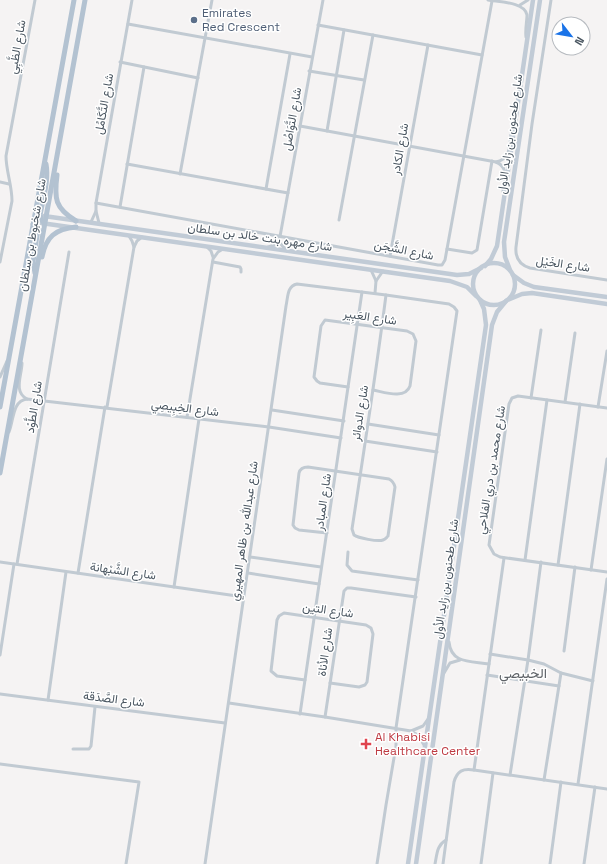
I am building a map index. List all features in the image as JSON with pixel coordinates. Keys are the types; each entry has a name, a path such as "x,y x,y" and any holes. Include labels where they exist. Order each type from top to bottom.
{"main road":[{"name":"شارع شخبوط بن سلطان","path":"0,473 44,223 40,215 45,161 74,0"},
{"name":"شارع شخبوط بن سلطان","path":"0,404 34,223 40,215 61,134 85,0"},
{"path":"61,134 55,196 62,211 76,221"},
{"path":"34,223 37,225 38,229 33,261 36,274"},
{"path":"29,309 47,241 53,234 61,230 76,227"}],"street":[{"name":"شارع الظَّبِي","path":"0,262 11,205 11,192 6,170 6,156 35,0"},
{"name":"شارع التَّكَامُل","path":"100,223 96,211 96,203 132,0"},
{"path":"180,174 212,0"},
{"name":"شارع التَّوَاصُل","path":"278,242 322,0"},
{"path":"491,0 520,5 524,9 526,13 525,32 527,40"},
{"name":"شارع الشَّجَن","path":"96,203 440,265 445,262 448,249 491,0"},
{"path":"520,5 528,0"},
{"name":"شارع طحنون بن زايد الأول","path":"483,267 491,259 497,246 533,0"},
{"name":"شارع طحنون بن زايد الأول","path":"511,272 505,257 504,247 540,0"},
{"name":"شارع الخَيْل","path":"551,0 532,124 516,253 520,263 530,268 607,280"},
{"path":"128,24 312,58"},
{"path":"318,25 482,55"},
{"path":"326,131 344,30"},
{"path":"339,220 372,35"},
{"name":"شارع الكادر","path":"390,256 428,45"},
{"path":"266,189 290,54"},
{"path":"120,62 198,78"},
{"path":"120,208 144,67"},
{"path":"309,71 364,80"},
{"path":"494,162 504,160 507,155 511,134 515,124"},
{"path":"300,126 494,162 502,165 505,169 504,198"},
{"path":"448,249 472,253 477,250 494,162"},
{"path":"127,164 288,193"},
{"path":"0,182 9,184"},
{"name":"شارع التَّكَامُل","path":"91,222 96,211"},
{"name":"شارع مهره بنت خالد بن سلطان","path":"40,215 457,276 470,274 483,267"},
{"name":"شارع مهره بنت خالد بن سلطان","path":"34,223 76,227 455,282 467,287 476,296"},
{"path":"78,574 134,247 128,235"},
{"path":"134,247 142,237"},
{"path":"266,248 275,245 278,242 287,251"},
{"path":"207,246 211,251 213,261"},
{"path":"187,417 213,261 218,252 223,249"},
{"name":"شارع الطَّوْد","path":"0,655 69,252"},
{"path":"213,261 240,267 241,272"},
{"path":"607,297 534,286 520,280 504,266 497,264 483,267 475,276 473,286 476,296 486,304 492,305 499,304 522,294 607,304"},
{"path":"371,270 376,281 375,293"},
{"path":"376,281 383,271"},
{"path":"507,300 514,292 515,287 515,282 511,272"},
{"name":"شارع عبدالله بن ظاهر المهيري","path":"205,864 286,306 291,287 297,284 375,293 449,304 456,310 457,315 396,728 396,746 377,864"},
{"name":"شارع المبادر","path":"300,714 362,292"},
{"name":"شارع الدوائر","path":"360,474 389,479 393,482 395,487 387,538 381,541 358,538 353,533 352,529 386,295"},
{"name":"شارع طحنون بن زايد الأول","path":"408,864 486,325 484,309 480,300"},
{"name":"شارع طحنون بن زايد الأول","path":"416,864 492,326 497,312 507,300"},
{"name":"شارع العَبِير","path":"348,387 320,383 315,380 313,376 320,326 323,322 328,320 409,331 415,337 416,341 408,391 402,394 373,390"},
{"path":"531,398 541,330"},
{"path":"565,402 575,333"},
{"path":"598,407 607,351"},
{"path":"20,355 22,372 18,390 22,396 27,399"},
{"path":"0,376 9,358"},
{"name":"شارع محمد بن دري الفلاحي","path":"504,558 494,554 488,545 509,404 515,396 607,408"},
{"path":"6,439 12,426 16,405 19,401 27,399"},
{"name":"شارع الخِبِيصِي","path":"27,399 269,427 341,438"},
{"path":"525,560 547,400"},
{"path":"558,565 580,404"},
{"path":"272,410 344,421"},
{"path":"174,587 199,419"},
{"path":"368,424 439,435"},
{"path":"365,441 437,452"},
{"path":"591,570 607,459"},
{"path":"327,533 299,530 293,525 299,473 302,468 306,466 360,474"},
{"path":"348,552 347,565 352,571 418,580"},
{"path":"250,557 321,567"},
{"path":"474,770 504,558 607,572"},
{"name":"شارع الشَّبْهانة","path":"0,562 244,597"},
{"path":"510,775 525,681 541,562"},
{"path":"564,651 575,567"},
{"path":"48,700 66,572"},
{"path":"248,573 319,584"},
{"path":"578,784 607,579"},
{"name":"شارع الأناة","path":"325,717 343,593 345,590 349,588 416,598"},
{"name":"شارع التين","path":"305,680 277,676 271,671 276,623 279,616 284,613 366,625 373,630 367,682 365,685 362,687 330,683"},
{"path":"448,632 450,650 454,656 461,660"},
{"path":"490,654 544,664 561,673 593,680"},
{"path":"441,683 448,666 454,661 461,660 489,664"},
{"path":"544,780 561,673"},
{"path":"487,675 559,686"},
{"name":"شارع الصَّدَقة","path":"0,694 225,723"},
{"path":"229,703 396,728 411,732 421,738 425,746"},
{"path":"73,749 86,750 91,746 95,706"},
{"path":"411,732 423,726 428,719"},
{"path":"0,764 139,782 126,864"},
{"path":"443,864 456,777 464,769 607,789"},
{"path":"481,864 493,773"},
{"path":"550,864 561,782"},
{"path":"584,864 595,787"},
{"path":"435,864 438,848 446,840"}],"place":[{"name":"Emirates Red Crescent","path":"194,20"},
{"name":"Al Khabisi Healthcare Center","path":"366,744"}],"district":[{"name":"الخبيصي","path":"523,673"}]}
